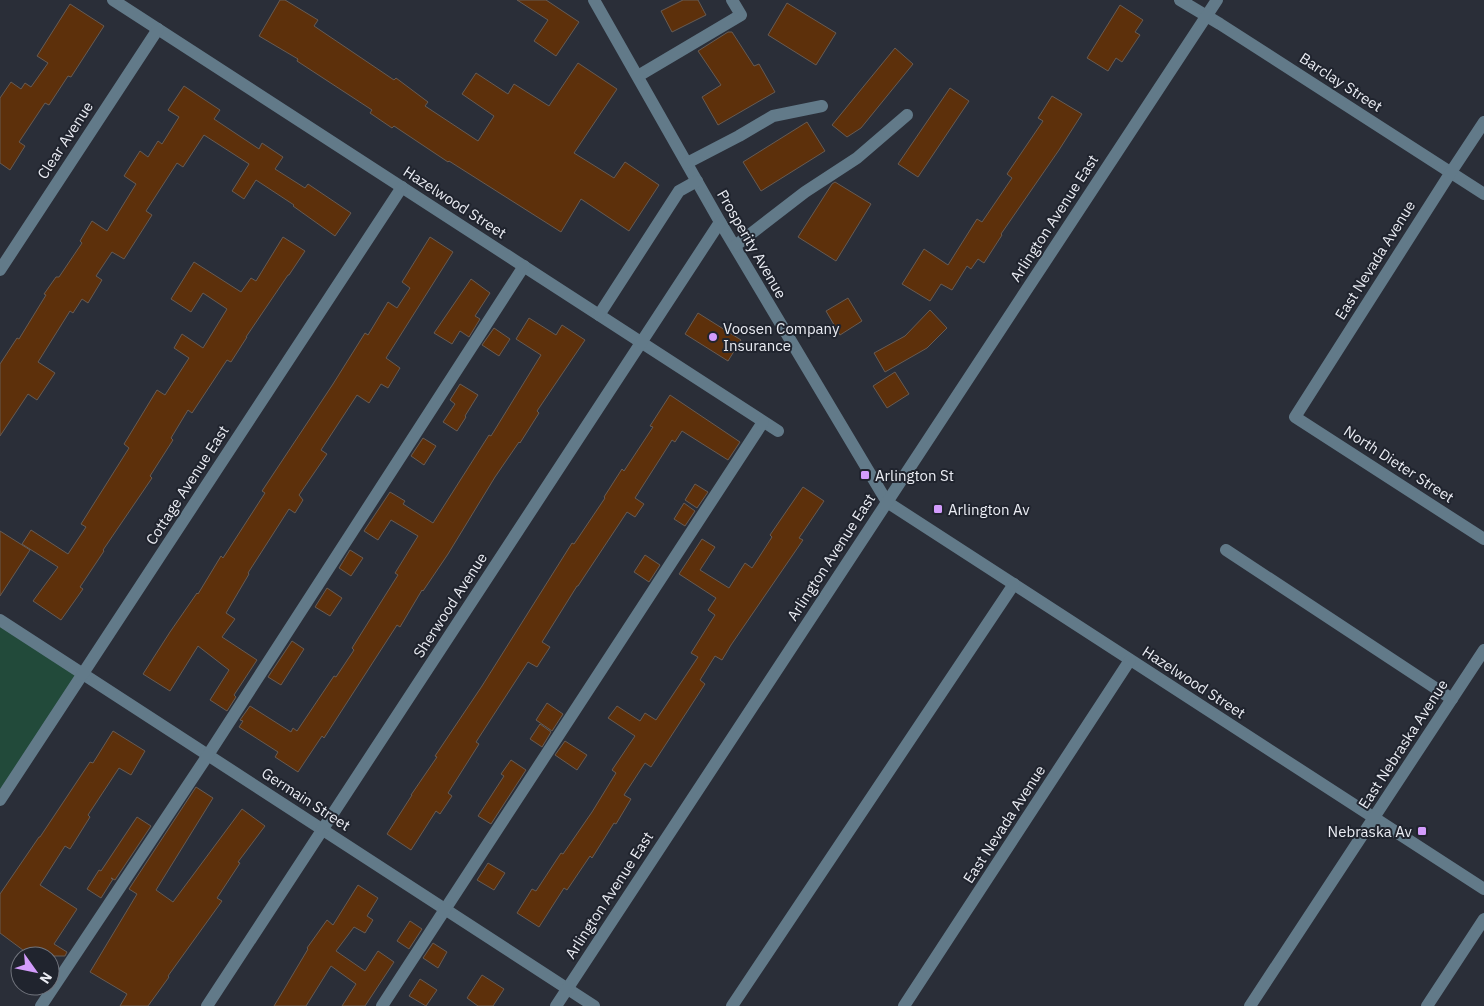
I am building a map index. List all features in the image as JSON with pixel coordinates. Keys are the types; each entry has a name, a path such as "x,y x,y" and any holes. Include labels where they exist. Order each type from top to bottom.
{"street":[{"name":"Hazelwood Street","path":"114,0 778,431"},
{"name":"Prosperity Avenue","path":"594,0 734,246 887,502"},
{"path":"638,76 741,15 732,0"},
{"name":"Barclay Street","path":"1180,0 1484,194"},
{"name":"Arlington Avenue East","path":"556,1006 1217,0"},
{"name":"Clear Avenue","path":"0,270 158,29"},
{"path":"687,164 773,116 822,106"},
{"path":"734,246 805,192 857,158 907,115"},
{"name":"East Nevada Avenue","path":"1295,417 1484,122"},
{"path":"599,315 680,191 697,181"},
{"name":"Cottage Avenue East","path":"0,800 402,187"},
{"name":"Sherwood Avenue","path":"207,1006 720,222"},
{"path":"41,1006 208,755 524,266"},
{"name":"North Dieter Street","path":"1295,417 1484,539"},
{"path":"382,1006 763,422"},
{"name":"Hazelwood Street","path":"887,502 1484,889"},
{"path":"1226,550 1452,699"},
{"path":"732,1006 1014,584"},
{"name":"Germain Street","path":"0,620 594,1006"},
{"name":"East Nebraska Avenue","path":"1250,1006 1484,650"},
{"name":"East Nevada Avenue","path":"904,1006 1130,660"},
{"path":"1427,1006 1484,919"}],"green space":[{"path":"0,620 83,674 0,795"}],"building":[{"path":"280,0 285,0 318,20 314,26 394,80 396,78 428,102 425,106 478,141 494,116 462,94 476,73 508,94 514,84 549,106 578,63 617,89 574,153 614,178 625,162 659,185 629,231 581,199 561,232 394,126 392,128 370,113 372,110 297,61 298,59 259,36"},
{"path":"517,0 546,0 579,22 556,56 534,41 548,20"},
{"path":"683,0 698,0 706,15 672,32 661,11"},
{"path":"787,3 836,33 816,65 768,35"},
{"path":"70,4 104,26 71,77 68,76 49,105 45,103 19,142 25,146 10,170 0,163 0,98 11,82 21,89 25,83 31,87 48,63 37,56"},
{"path":"1120,5 1143,20 1135,32 1140,35 1122,62 1116,58 1108,71 1087,58"},
{"path":"728,32 732,32 754,66 759,64 775,92 718,125 702,97 721,85 698,51"},
{"path":"895,48 913,64 861,128 847,137 832,125"},
{"path":"184,86 220,110 214,119 259,149 262,143 283,157 275,169 305,188 308,184 351,213 335,236 294,205 256,180 244,199 232,191 249,164 204,135 183,167 177,163 146,211 152,215 124,259 112,252 96,276 102,280 88,303 82,299 73,313 70,311 38,362 55,373 37,400 28,394 0,436 0,364 17,338 19,339 46,295 44,294 56,277 59,277 82,243 80,241 92,221 107,231 136,184 124,176 140,151 148,157 158,141 162,144 179,117 168,110"},
{"path":"950,88 969,101 918,177 898,164"},
{"path":"1052,96 1082,114 1001,234 984,263 978,259 971,269 967,266 952,290 941,284 930,301 902,284 924,249 948,265 977,219 982,222 1012,178 1007,174 1043,121 1038,118"},
{"path":"807,122 825,151 761,191 743,162"},
{"path":"835,182 871,204 836,261 798,237"},
{"path":"283,237 305,251 231,362 227,360 192,413 188,410 171,438 173,440 150,476 152,478 103,550 80,587 83,589 61,620 33,601 58,567 22,544 31,530 68,554 86,527 81,524 129,448 124,444 157,390 165,395 189,358 174,348 182,334 203,348 227,309 203,293 191,312 171,299 194,262 241,292 251,278 256,281"},
{"path":"430,237 453,252 386,358 400,368 388,388 381,384 369,403 357,395 321,450 327,454 299,495 303,500 295,513 289,509 248,573 226,613 235,619 222,637 257,660 234,695 236,697 227,711 210,700 229,670 198,646 170,691 143,674 170,632 198,594 221,556 223,558 265,493 262,491 365,333 368,335 388,302 397,308 410,288 402,282"},
{"path":"471,279 490,293 475,316 480,319 469,337 460,331 452,344 434,333"},
{"path":"848,298 862,321 840,335 826,311"},
{"path":"930,310 947,328 927,348 885,372 874,353 905,336"},
{"name":"Voosen Company Insurance","path":"698,313 741,340 728,361 685,334"},
{"path":"529,318 556,335 562,325 585,340 537,411 539,413 520,443 495,477 400,627 397,625 324,738 322,736 298,772 275,757 278,752 239,727 243,721 240,720 250,706 291,732 293,728 297,731 334,676 336,677 398,575 395,573 418,536 391,520 378,540 364,531 390,492 405,501 403,504 433,523 489,435 491,436 541,355 516,339"},
{"path":"494,328 510,339 499,356 482,345"},
{"path":"895,372 909,394 887,408 873,386"},
{"path":"460,384 478,395 457,431 443,422 455,404 450,400"},
{"path":"670,395 740,442 728,460 682,431 675,442 672,440 635,498 644,504 635,517 627,512 577,586 542,642 550,647 537,667 528,662 476,742 479,744 448,793 452,796 440,814 436,811 411,850 387,834 572,543 574,544 622,469 624,471 653,427 650,426"},
{"path":"423,438 436,446 424,465 411,456"},
{"path":"695,484 708,492 697,508 685,500"},
{"path":"803,487 824,501 799,538 803,540 722,660 715,656 700,680 705,684 651,767 645,763 624,795 631,799 616,824 614,823 592,858 590,856 567,890 564,888 539,927 517,913 532,889 536,891 561,853 563,854 592,812 616,773 612,770 635,736 608,718 617,706 640,721 645,713 656,720 698,657 691,653 715,615 708,610 716,598 679,574 702,539 715,547 700,570 729,588 745,563 752,568 772,537 770,535"},
{"path":"684,503 695,511 685,526 674,519"},
{"path":"0,531 30,550 0,596"},
{"path":"350,550 363,558 351,576 339,568"},
{"path":"645,555 660,565 649,582 634,572"},
{"path":"327,588 342,598 330,616 315,607"},
{"path":"292,641 304,649 281,685 268,677"},
{"path":"547,703 563,714 552,731 536,720"},
{"path":"540,724 551,732 542,747 530,739"},
{"path":"113,731 145,751 131,775 119,768 88,815 90,817 70,849 65,846 40,885 77,909 54,944 57,946 18,946 0,933 0,894 90,762 93,763"},
{"path":"565,741 587,755 577,770 555,755"},
{"path":"511,760 526,770 491,824 478,816 504,776 501,774"},
{"path":"196,787 213,798 156,890 173,902 242,809 265,826 238,862 240,863 217,898 222,901 148,1006 120,1006 127,994 90,972 137,894 129,889"},
{"path":"137,817 151,826 101,898 87,889 99,870 101,871"},
{"path":"488,863 505,873 494,890 477,880"},
{"path":"358,885 378,898 367,916 373,920 365,933 354,927 336,951 365,971 378,951 394,962 365,1006 342,1006 356,984 331,966 306,1006 274,1006 307,948 327,920 333,925"},
{"path":"410,921 422,929 409,949 397,941"},
{"path":"433,943 447,952 438,968 423,958"},
{"path":"60,948 67,952 65,956 60,956"},
{"path":"482,975 504,989 493,1006 478,1006 467,998"},
{"path":"420,979 437,990 426,1006 409,996"}],"place":[{"name":"Voosen Company Insurance","path":"713,337"},
{"name":"Arlington St","path":"865,475"},
{"name":"Arlington Av","path":"938,509"},
{"name":"Nebraska Av","path":"1422,831"}]}
